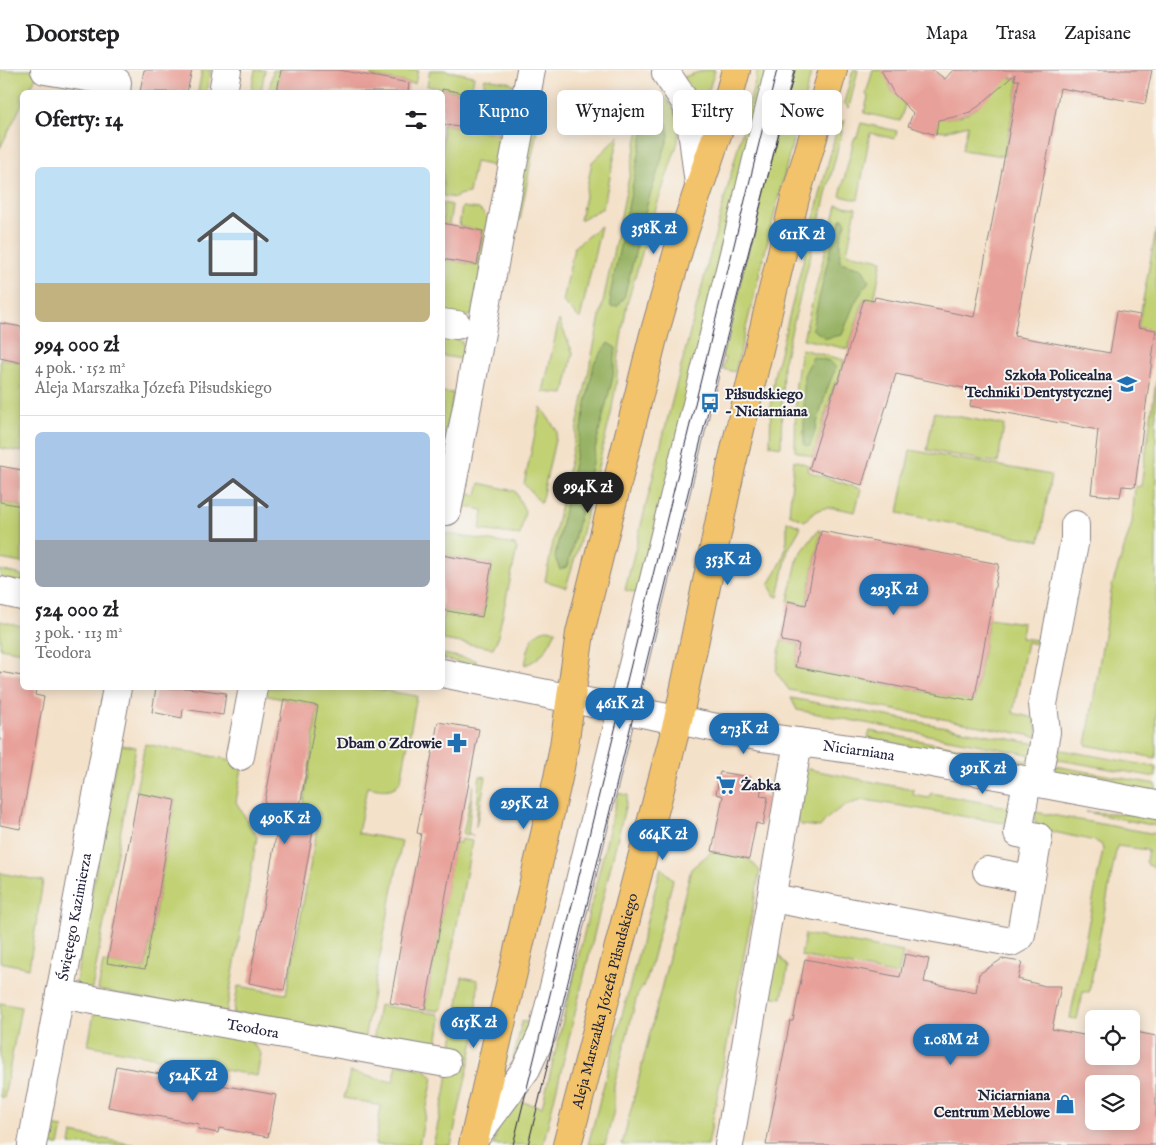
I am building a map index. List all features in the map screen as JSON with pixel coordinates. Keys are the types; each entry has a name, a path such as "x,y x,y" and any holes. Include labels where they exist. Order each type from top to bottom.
{"main road":[{"path":"473,1142 558,778 580,633 653,338 699,184 721,122 736,70"},
{"name":"Aleja Marszałka Józefa Piłsudskiego","path":"567,1145 678,720 731,467 795,198 832,70"}],"street":[{"path":"45,70 117,82 116,90"},
{"path":"223,90 227,70"},
{"path":"447,511 531,70"},
{"path":"473,1142 526,1069 540,1040 554,992 779,70"},
{"path":"664,71 686,103 691,121 699,184"},
{"path":"772,898 1011,942 1018,938 1021,934 1038,837 1018,833 1046,732 1043,704 1075,539 1075,524"},
{"path":"0,591 20,596"},
{"name":"Niciarniana","path":"445,674 762,737 879,753 1156,805"},
{"name":"Świętego Kazimierza","path":"32,1145 116,690"},
{"path":"240,756 253,690"},
{"path":"729,1145 798,742"},
{"path":"988,871 1030,879"},
{"name":"Teodora","path":"60,994 446,1064"}],"green space":[{"path":"0,70 40,70 29,90 20,90 20,108 0,148"},
{"path":"202,70 211,70 207,90 198,90"},
{"path":"255,70 265,70 261,90 251,90"},
{"path":"273,70 281,70 277,90 269,90"},
{"path":"372,70 418,70 415,84 371,76"},
{"path":"430,70 443,70 474,76 472,90 460,90 460,92 427,86"},
{"path":"705,70 715,70 709,90 690,90 684,77"},
{"path":"758,70 772,70 767,90 762,90 762,110 641,594 625,590 741,135 752,135 752,93"},
{"path":"787,70 812,70 807,90 782,90"},
{"path":"853,70 858,70 849,108 844,103"},
{"path":"873,70 884,70 891,90 905,105 900,121 864,113 868,97 866,94"},
{"path":"1000,76 1019,79 1004,156 962,150 968,125 945,131 937,130 934,118 947,118 967,114 988,96"},
{"path":"485,78 510,82 515,86 514,90 483,90"},
{"path":"663,95 673,108 673,135 678,135 678,142 627,304 611,414 579,544 566,587 545,581 638,135 663,135"},
{"path":"663,121 667,123 669,136 647,205 624,298 618,306 611,307 610,295 643,135 663,135"},
{"path":"861,123 897,131 895,139 870,133 858,200 840,196 854,139 857,137"},
{"path":"445,125 460,127 460,135 505,135 499,167 475,162 469,193 458,195 456,198 445,196"},
{"path":"526,135 536,135 520,220 516,219"},
{"path":"771,135 794,135 735,372 723,369 725,358 717,355"},
{"path":"835,135 841,135 783,364 781,447 770,445 774,376"},
{"path":"619,136 603,208 580,220 592,162"},
{"path":"445,204 452,205 449,225 445,224"},
{"path":"837,205 856,208 847,253 882,260 874,301 864,299 848,349 803,339"},
{"path":"462,207 479,209 488,218 488,236 472,315 464,317 445,314 445,260 477,265 483,231 459,226"},
{"path":"842,217 846,223 840,240 840,262 862,268 869,281 855,302 842,335 826,338 812,329 833,238"},
{"path":"601,226 580,319 563,302 574,247"},
{"path":"1156,230 1156,331 1138,327"},
{"path":"559,320 573,353 564,394 543,392"},
{"path":"445,335 462,342 465,352 462,359 445,356"},
{"path":"608,343 616,348 613,377 568,566 560,570 555,557 594,363"},
{"path":"801,349 844,360 838,383 835,382 813,457 795,451 796,384"},
{"path":"813,357 830,361 836,368 825,396 810,446 804,445 804,375"},
{"path":"0,358 20,363 20,452 0,448"},
{"path":"1156,382 1156,758 1086,745 1112,586 1132,523 1135,487 1141,486"},
{"path":"445,392 453,393 445,456"},
{"path":"541,407 557,431 541,503 524,484"},
{"path":"934,412 1004,425 998,463 927,450"},
{"path":"910,450 1051,475 1040,541 898,513"},
{"path":"794,460 808,465 807,471 861,489 855,512 834,508 822,509 816,511 805,521 789,514"},
{"path":"480,483 515,491 525,511 520,535 480,530 483,510 454,505 456,492 477,495"},
{"path":"0,502 20,506 20,563 0,559"},
{"path":"787,521 801,527 788,550 778,597 775,596 769,585 783,559 787,540"},
{"path":"818,530 821,531 806,605 788,601 798,557"},
{"path":"445,533 515,545 517,549 497,640 493,648 445,640 445,610 482,617 492,564 445,555"},
{"path":"0,570 20,575 20,583 0,578"},
{"path":"989,618 1023,623 1021,638 1036,640 1035,644 1027,642 1013,713 1034,718 1038,737 789,690 776,672 781,641 799,644 795,667 974,701"},
{"path":"0,621 20,626 20,652 0,648"},
{"path":"542,630 556,631 547,647 540,656 525,665 534,637"},
{"path":"445,655 476,660 476,666 445,659"},
{"path":"264,690 381,690 417,696 401,780 394,787 386,790 367,787 358,833 402,841 364,1040 233,1014 238,986 286,994 320,813 303,809 318,706 263,695"},
{"path":"791,698 1037,744 1033,755 797,710"},
{"path":"870,731 1032,762 1019,768 868,738"},
{"path":"145,744 243,762 236,802 257,837 226,1014 98,990 103,962 145,969 175,800 136,791"},
{"path":"122,745 136,747 92,989 75,986 118,748"},
{"path":"1051,748 1156,767 1156,777 1048,758"},
{"path":"1049,765 1156,784 1156,794 1058,776 1051,771"},
{"path":"808,769 914,790 913,795 929,798 931,793 1013,808 1011,816 1004,823 865,800 851,803 839,809 820,827 801,825 794,813 804,770"},
{"path":"480,776 486,777 476,827 479,782"},
{"path":"473,785 468,833 474,836 463,834"},
{"path":"618,793 628,795 543,1145 493,1145 500,1120 518,1101 542,1107"},
{"path":"1035,812 1156,834 1156,868 1148,865 1146,861 1148,850 1117,846 1089,992 1083,992 1077,1019 1070,1018 1103,849 1101,844 1095,841 1049,831 1035,823"},
{"path":"1086,812 1131,814 1156,819 1156,826"},
{"path":"461,839 472,841 442,1008 438,1011 425,1009 455,842 460,843"},
{"path":"712,851 749,859 760,871 708,1145 622,1145 691,869"},
{"path":"661,867 673,880 647,979 637,996 614,1086 614,1110 605,1145 588,1145"},
{"path":"0,873 43,881 29,968 0,962"},
{"path":"805,934 903,952 898,975 801,956"},
{"path":"775,950 788,967 782,998 767,996"},
{"path":"462,977 478,980 476,1032 451,1145 433,1145 445,1093"},
{"path":"0,1003 21,1007 4,1098 0,1097"},
{"path":"379,1005 438,1014 441,1019 437,1045 429,1052 373,1042"},
{"path":"95,1008 248,1037 261,1054 257,1076 88,1045"},
{"path":"522,1021 538,1025 509,1077"},
{"path":"397,1064 426,1070 433,1078 419,1145 375,1145 381,1106 344,1098 350,1072 393,1082"},
{"path":"50,1126 63,1128 59,1145 47,1145"},
{"path":"72,1133 136,1145 70,1145"}],"building":[{"path":"144,70 192,70 187,90 140,90"},
{"path":"281,70 339,70 409,83 408,90 277,90"},
{"path":"881,70 933,70 945,79 953,70 1152,70 1145,104 1060,88 1014,336 1110,353 1117,311 1140,315 1138,327 1156,330 1135,487 1122,486 1120,497 1091,494 1098,430 970,406 973,390 896,374 862,485 809,469 864,299 874,301 875,297 974,317 1019,80 1014,80 1015,74 970,112 938,120 936,135 908,126 913,113 894,94"},
{"path":"442,89 460,92 460,127 445,125 445,90"},
{"path":"445,224 483,231 477,265 445,260"},
{"path":"0,323 20,327 20,363 0,358"},
{"path":"0,466 20,470 20,506 0,502"},
{"path":"821,531 999,564 974,701 795,667 799,644 781,641 788,601 806,605"},
{"path":"445,556 492,564 482,617 445,611"},
{"path":"0,672 20,676 20,690 36,690 35,695 44,697 20,829 0,825"},
{"path":"156,690 203,690 226,693 223,715 183,709 182,718 152,712"},
{"path":"284,699 318,706 298,817 315,820 284,990 249,983 280,814 263,811"},
{"path":"438,722 479,729 458,841 456,840 425,1009 390,1003 421,834 417,833"},
{"path":"720,772 749,777 747,784 762,787 760,796 768,797 763,825 756,823 749,859 712,851 723,796 716,794"},
{"path":"138,793 175,800 145,969 107,963"},
{"path":"905,954 929,959 924,982 976,992 979,974 1002,959 1022,962 1018,979 1045,986 1061,986 1052,1029 1085,1035 1085,1065 1140,1065 1140,1033 1156,1036 1156,1145 766,1145 790,1021 793,1021 805,959 900,977"},
{"path":"116,1066 276,1095 268,1137 219,1128 218,1133 198,1129 199,1124 108,1107"}],"tram line":[{"path":"513,1145 777,70"},
{"path":"528,1145 710,403 795,70"}],"place":[{"name":"Szkoła Policealna Techniki Dentystycznej","path":"1127,384"},
{"name":"Piłsudskiego - Niciarniana","path":"710,403"},
{"name":"Dbam o Zdrowie","path":"457,743"},
{"name":"Żabka","path":"726,785"},
{"name":"Niciarniana Centrum Meblowe","path":"1065,1104"}]}
